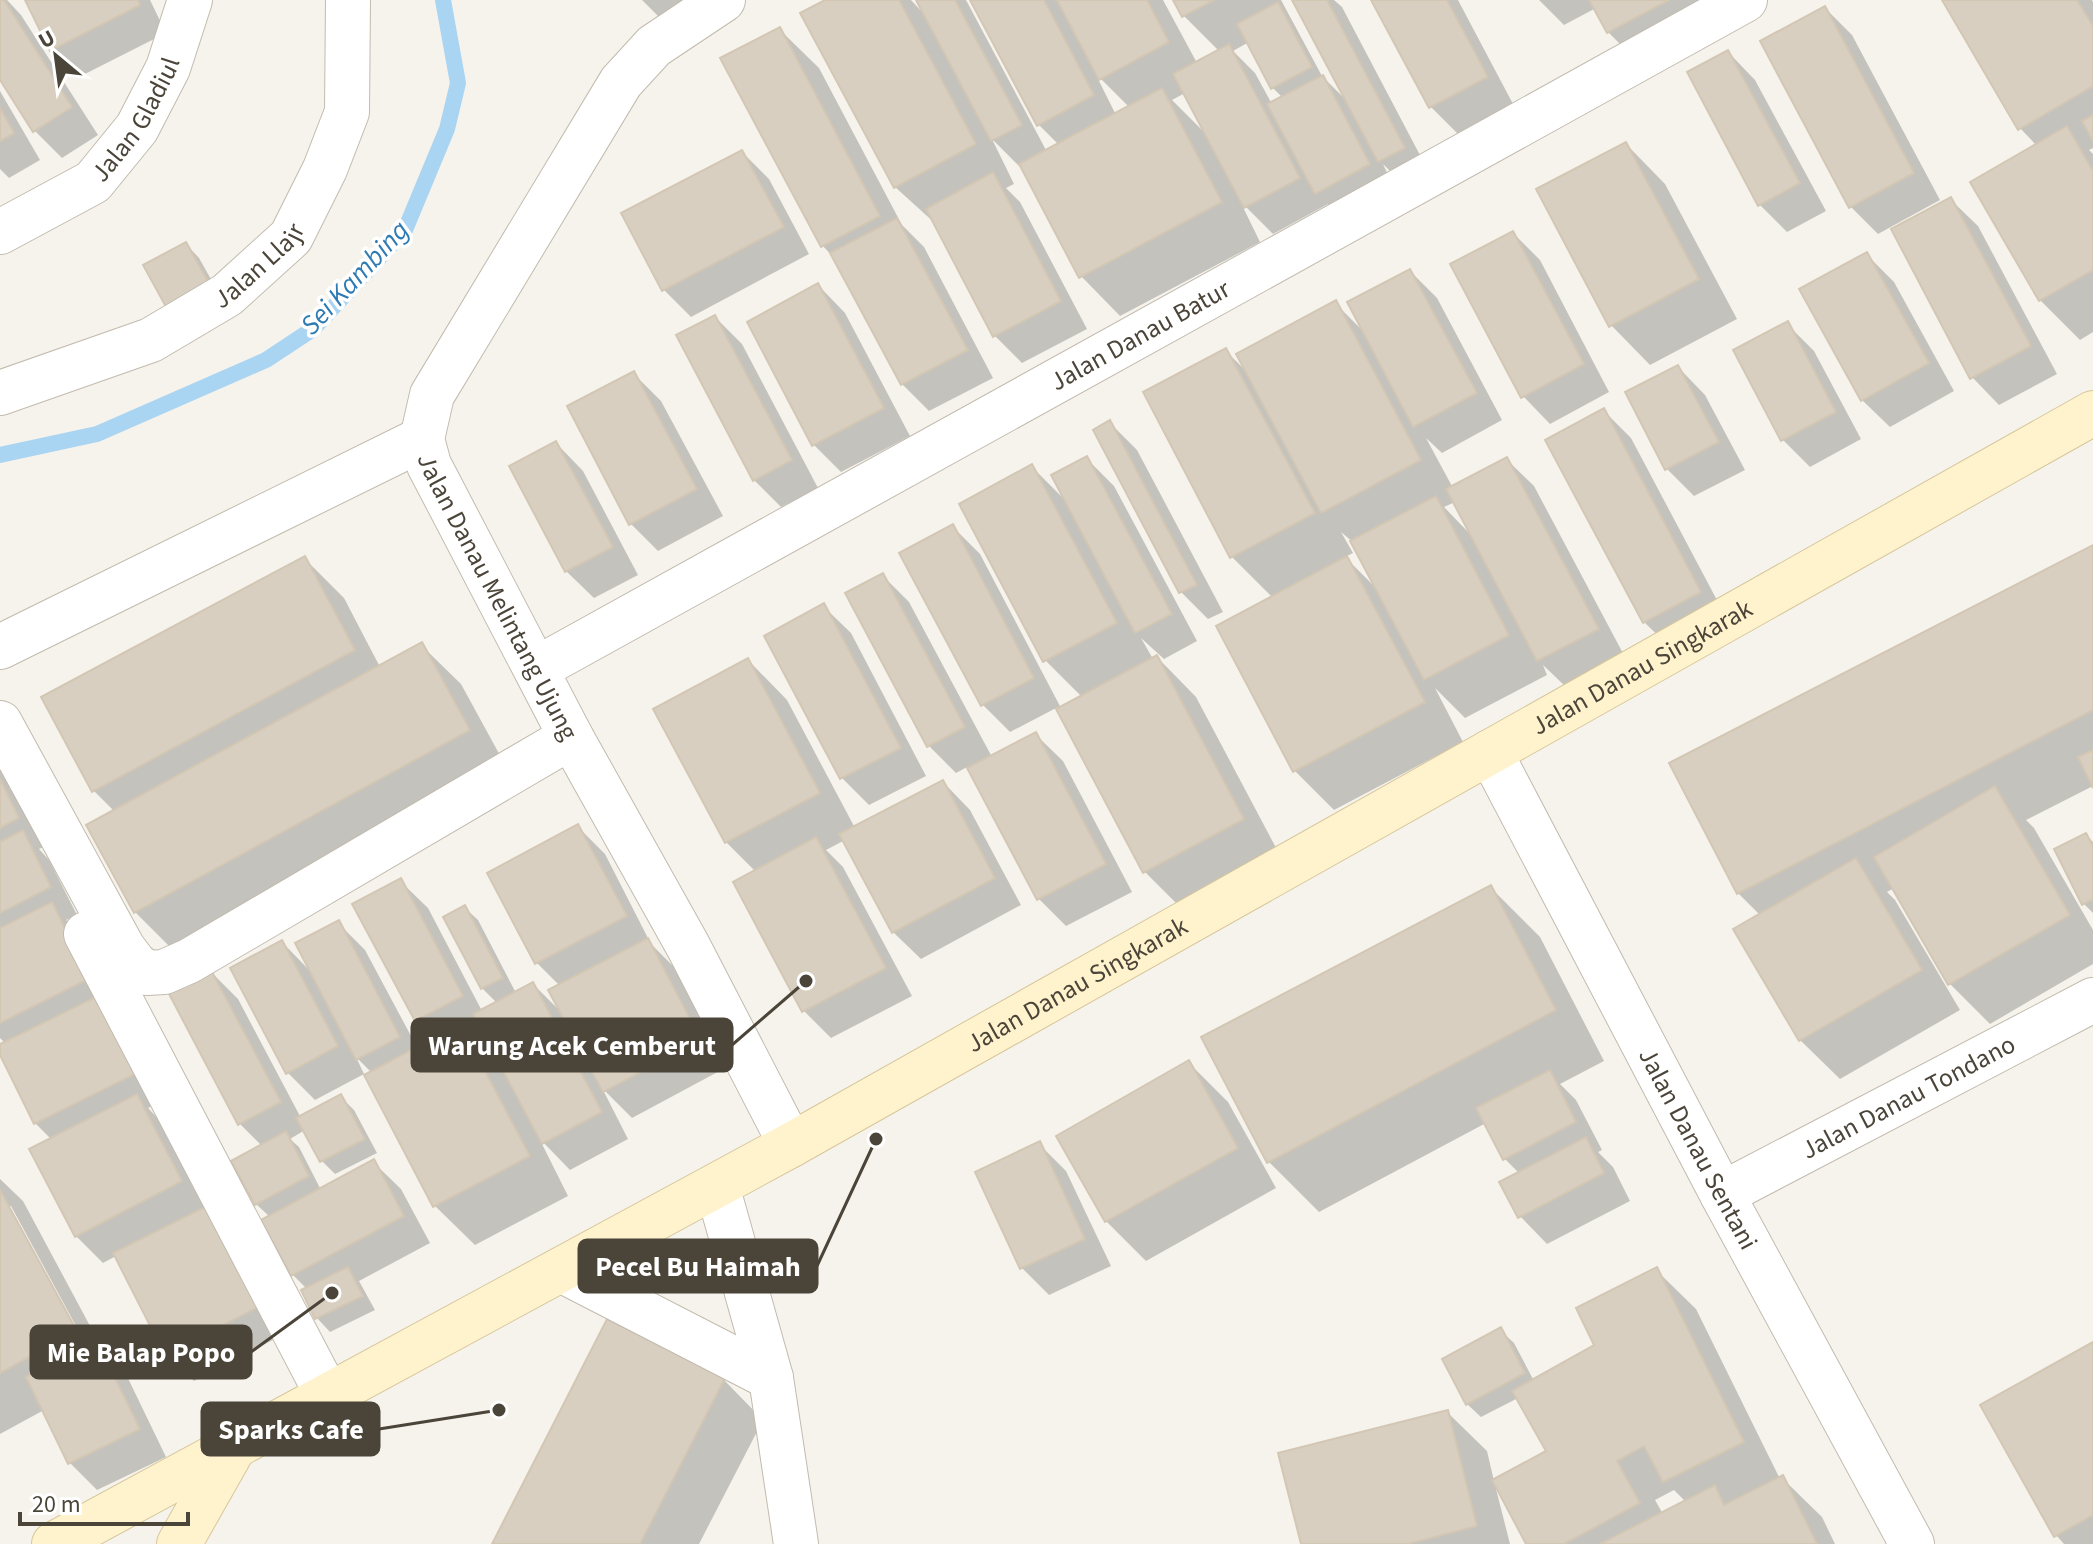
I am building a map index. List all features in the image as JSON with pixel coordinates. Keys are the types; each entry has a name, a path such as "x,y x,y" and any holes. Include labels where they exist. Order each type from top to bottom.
{"street":[{"name":"Jalan Gladiul","path":"0,232 93,182 137,128 168,68 190,0"},
{"name":"Jalan Llajr","path":"0,393 151,340 227,295 291,237 325,169 347,112 348,0"},
{"name":"Jalan Danau Melintang Ujung","path":"723,0 654,46 621,82 432,395 422,439 429,465 571,737 688,946 791,1145"},
{"name":"Jalan Danau Batur","path":"536,669 1745,0"},
{"name":"Jalan Danau Singkarak","path":"54,1544 791,1145 2093,413"},
{"path":"0,647 422,439"},
{"path":"0,723 123,948 135,964 147,973 164,972 189,961 571,737"},
{"name":"Jalan Danau Sentani","path":"1490,752 1722,1194 1912,1544"},
{"path":"0,769 328,1396"},
{"name":"Jalan Danau Tondano","path":"1722,1194 2093,1000"},
{"path":"717,1186 771,1378 796,1544"},
{"path":"561,1270 771,1378"},
{"path":"179,1544 234,1447"}],"building":[{"path":"0,0 4,0 72,107 33,132 0,80"},
{"path":"25,0 138,0 140,5 50,51"},
{"path":"825,0 899,0 976,144 894,188 800,13"},
{"path":"916,0 955,0 1022,125 991,141"},
{"path":"970,0 1044,0 1094,95 1037,126"},
{"path":"1057,0 1147,0 1169,42 1099,80"},
{"path":"1173,0 1214,0 1182,17"},
{"path":"1292,0 1327,0 1405,148 1378,162"},
{"path":"1371,0 1447,0 1488,77 1429,108"},
{"path":"1589,0 1669,0 1607,33"},
{"path":"1942,0 2077,0 2093,26 2093,86 2018,130"},
{"path":"1278,2 1312,67 1271,89 1237,24"},
{"path":"1825,6 1914,173 1849,208 1760,41"},
{"path":"780,27 880,216 821,247 720,58"},
{"path":"1229,44 1300,178 1244,208 1173,74"},
{"path":"1728,50 1800,183 1758,206 1687,72"},
{"path":"1323,75 1370,164 1315,194 1267,104"},
{"path":"1162,88 1222,202 1079,278 1019,164"},
{"path":"0,108 14,133 0,141"},
{"path":"2093,115 2093,141 2082,121"},
{"path":"2067,126 2093,171 2093,270 2039,301 1970,182"},
{"path":"1626,142 1699,279 1609,327 1536,189"},
{"path":"742,150 784,227 662,291 621,213"},
{"path":"993,172 1061,301 993,337 926,209"},
{"path":"1951,197 2031,346 1970,379 1891,229"},
{"path":"897,218 968,350 901,385 830,253"},
{"path":"1513,231 1584,364 1521,398 1450,264"},
{"path":"186,242 214,292 171,316 143,265"},
{"path":"1867,252 1929,363 1861,401 1799,289"},
{"path":"1410,269 1477,393 1413,427 1347,302"},
{"path":"818,283 884,408 812,446 747,322"},
{"path":"1336,300 1421,460 1321,513 1236,354"},
{"path":"715,315 792,460 753,481 676,335"},
{"path":"1788,321 1836,412 1781,441 1733,350"},
{"path":"1226,348 1315,513 1230,558 1143,392"},
{"path":"1678,365 1719,442 1665,470 1625,392"},
{"path":"634,371 697,489 629,525 567,406"},
{"path":"1604,408 1701,592 1643,623 1545,440"},
{"path":"1110,420 1197,585 1179,593 1093,430"},
{"path":"556,441 613,547 565,572 509,466"},
{"path":"1087,456 1172,614 1135,633 1051,475"},
{"path":"1507,457 1599,629 1537,661 1446,489"},
{"path":"1032,464 1117,623 1043,662 959,504"},
{"path":"1436,496 1509,635 1424,680 1350,541"},
{"path":"953,524 1034,678 981,706 899,553"},
{"path":"2093,545 2093,710 1737,894 1669,763"},
{"path":"305,556 355,650 92,792 41,697"},
{"path":"1347,556 1425,702 1293,772 1216,626"},
{"path":"883,573 965,727 927,747 845,593"},
{"path":"824,603 901,748 840,779 764,636"},
{"path":"422,642 470,730 134,913 86,825"},
{"path":"1157,655 1244,819 1143,873 1056,709"},
{"path":"748,658 820,793 725,843 653,709"},
{"path":"1036,732 1106,864 1037,900 967,768"},
{"path":"2093,750 2093,788 2078,757"},
{"path":"0,779 19,818 0,828"},
{"path":"943,780 995,878 892,933 839,834"},
{"path":"1995,786 2070,915 1948,985 1874,857"},
{"path":"578,824 627,916 535,964 487,873"},
{"path":"23,830 51,887 0,913 0,842"},
{"path":"2086,833 2093,846 2093,899 2082,905 2054,849"},
{"path":"816,837 886,968 802,1012 733,882"},
{"path":"1856,858 1922,970 1799,1041 1733,929"},
{"path":"401,878 463,996 415,1021 352,904"},
{"path":"1491,885 1556,1010 1267,1163 1201,1037"},
{"path":"52,902 90,978 0,1023 0,928"},
{"path":"465,905 503,978 481,989 443,917"},
{"path":"339,920 400,1037 356,1060 295,943"},
{"path":"648,938 701,1040 603,1092 548,990"},
{"path":"282,940 338,1046 286,1074 230,968"},
{"path":"211,970 281,1102 238,1125 168,992"},
{"path":"533,982 602,1112 542,1144 473,1014"},
{"path":"104,993 143,1070 34,1124 0,1055 0,1044"},
{"path":"460,1024 530,1156 433,1207 364,1075"},
{"path":"1189,1060 1238,1148 1105,1222 1056,1136"},
{"path":"1550,1070 1576,1122 1503,1160 1476,1108"},
{"path":"137,1094 182,1181 75,1237 29,1149"},
{"path":"341,1094 365,1139 320,1162 296,1118"},
{"path":"286,1131 309,1176 255,1205 231,1161"},
{"path":"1586,1137 1604,1173 1518,1218 1499,1182"},
{"path":"1040,1141 1085,1239 1020,1269 975,1172"},
{"path":"374,1159 404,1216 291,1276 261,1220"},
{"path":"0,1190 77,1331 0,1373"},
{"path":"215,1202 266,1303 165,1355 113,1253"},
{"path":"348,1267 363,1296 315,1319 301,1290"},
{"path":"1657,1267 1744,1442 1663,1482 1644,1446 1617,1461 1640,1503 1564,1544 1526,1544 1492,1480 1546,1451 1512,1391 1594,1345 1576,1308"},
{"path":"607,1319 725,1378 640,1544 492,1544"},
{"path":"1501,1327 1525,1373 1466,1405 1442,1359"},
{"path":"2093,1342 2093,1515 2054,1537 1980,1405"},
{"path":"98,1343 140,1429 68,1464 26,1377"},
{"path":"1448,1410 1477,1526 1408,1544 1301,1544 1278,1453"},
{"path":"1783,1475 1817,1544 1600,1544 1715,1485 1724,1505"}],"waterway":[{"name":"Sei Kambing","path":"0,455 97,434 266,360 313,329 405,230 447,129 458,83 443,0"}],"place":[{"name":"Warung Acek Cemberut","path":"806,981"},
{"name":"Pecel Bu Haimah","path":"876,1139"},
{"name":"Mie Balap Popo","path":"332,1293"},
{"name":"Sparks Cafe","path":"499,1410"}]}
